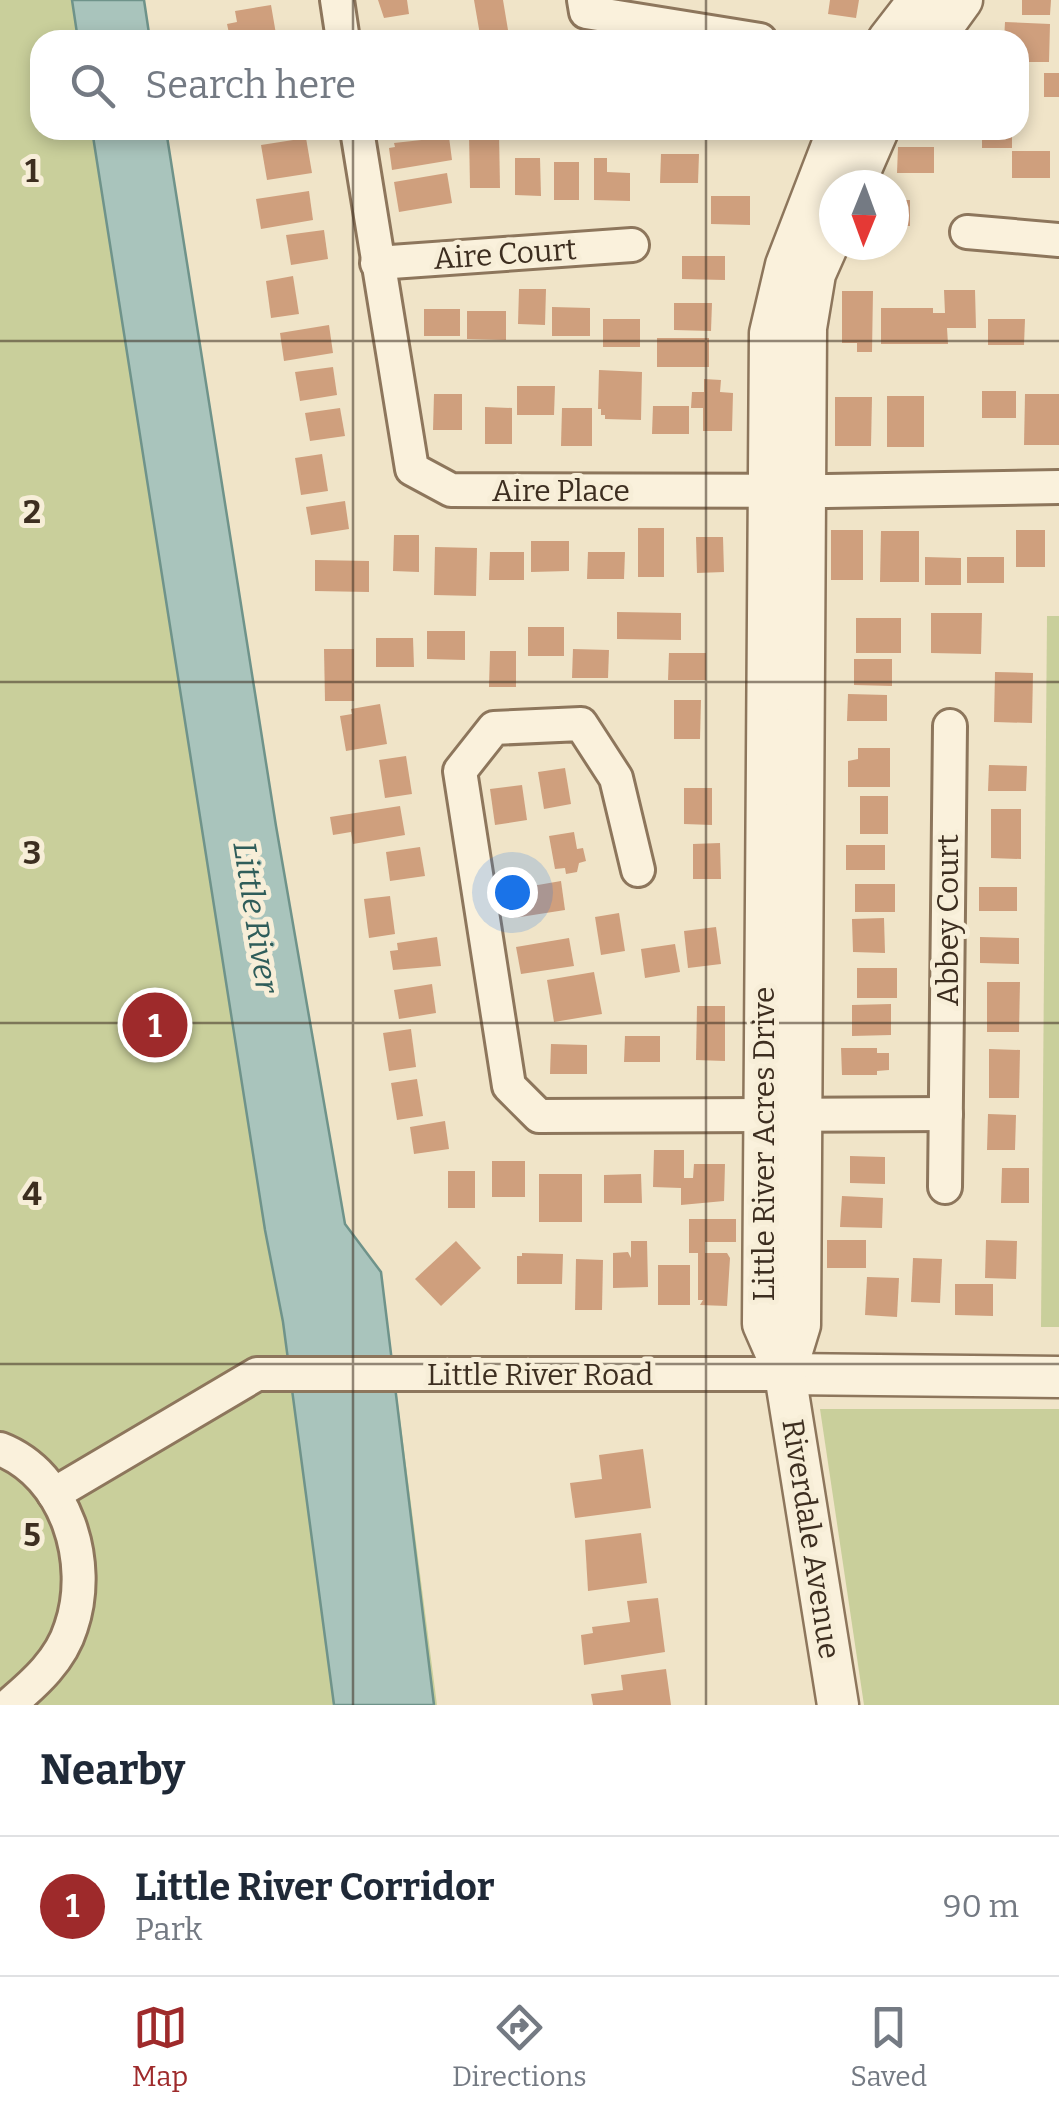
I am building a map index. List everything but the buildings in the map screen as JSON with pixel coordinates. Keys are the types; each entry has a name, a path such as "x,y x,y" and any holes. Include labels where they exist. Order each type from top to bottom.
{"street":[{"path":"338,0 342,30"},
{"path":"584,0 586,12 698,30"},
{"path":"896,30 920,0"},
{"path":"940,30 962,0"},
{"name":"Aire Place","path":"359,140 412,469 451,490 1059,487"},
{"name":"Little River Acres Drive","path":"785,1374 800,1325 783,1115 786,491 770,333 786,264 834,140"},
{"path":"861,170 874,140"},
{"path":"967,232 1059,240"},
{"name":"Aire Court","path":"377,263 632,245"},
{"name":"Little River Acres Drive","path":"786,491 806,328 821,260"},
{"path":"638,870 616,778 581,724 494,728 460,772 509,1086 539,1116 946,1114"},
{"name":"Abbey Court","path":"946,1187 950,726"},
{"name":"Little River Road","path":"54,1494 257,1374 1059,1377"},
{"name":"Riverdale Avenue","path":"785,1374 838,1705"},
{"path":"0,1448 16,1455 54,1494 71,1528 78,1558 79,1595 71,1630 44,1676 10,1705"}],"green space":[{"path":"0,0 144,0 148,30 30,30 30,140 168,140 276,826 345,1224 381,1272 437,1705 0,1705"},
{"path":"1047,616 1059,616 1059,1327 1041,1327"},
{"path":"820,1409 1059,1409 1059,1705 864,1705"}],"water":[{"path":"72,0 144,0 148,30 76,30"},
{"name":"Little River","path":"94,140 168,140 276,826 345,1224 381,1272 434,1705 334,1705 283,1322 265,1230"}],"place":[{"name":"Little River Corridor","path":"155,1025"}]}
